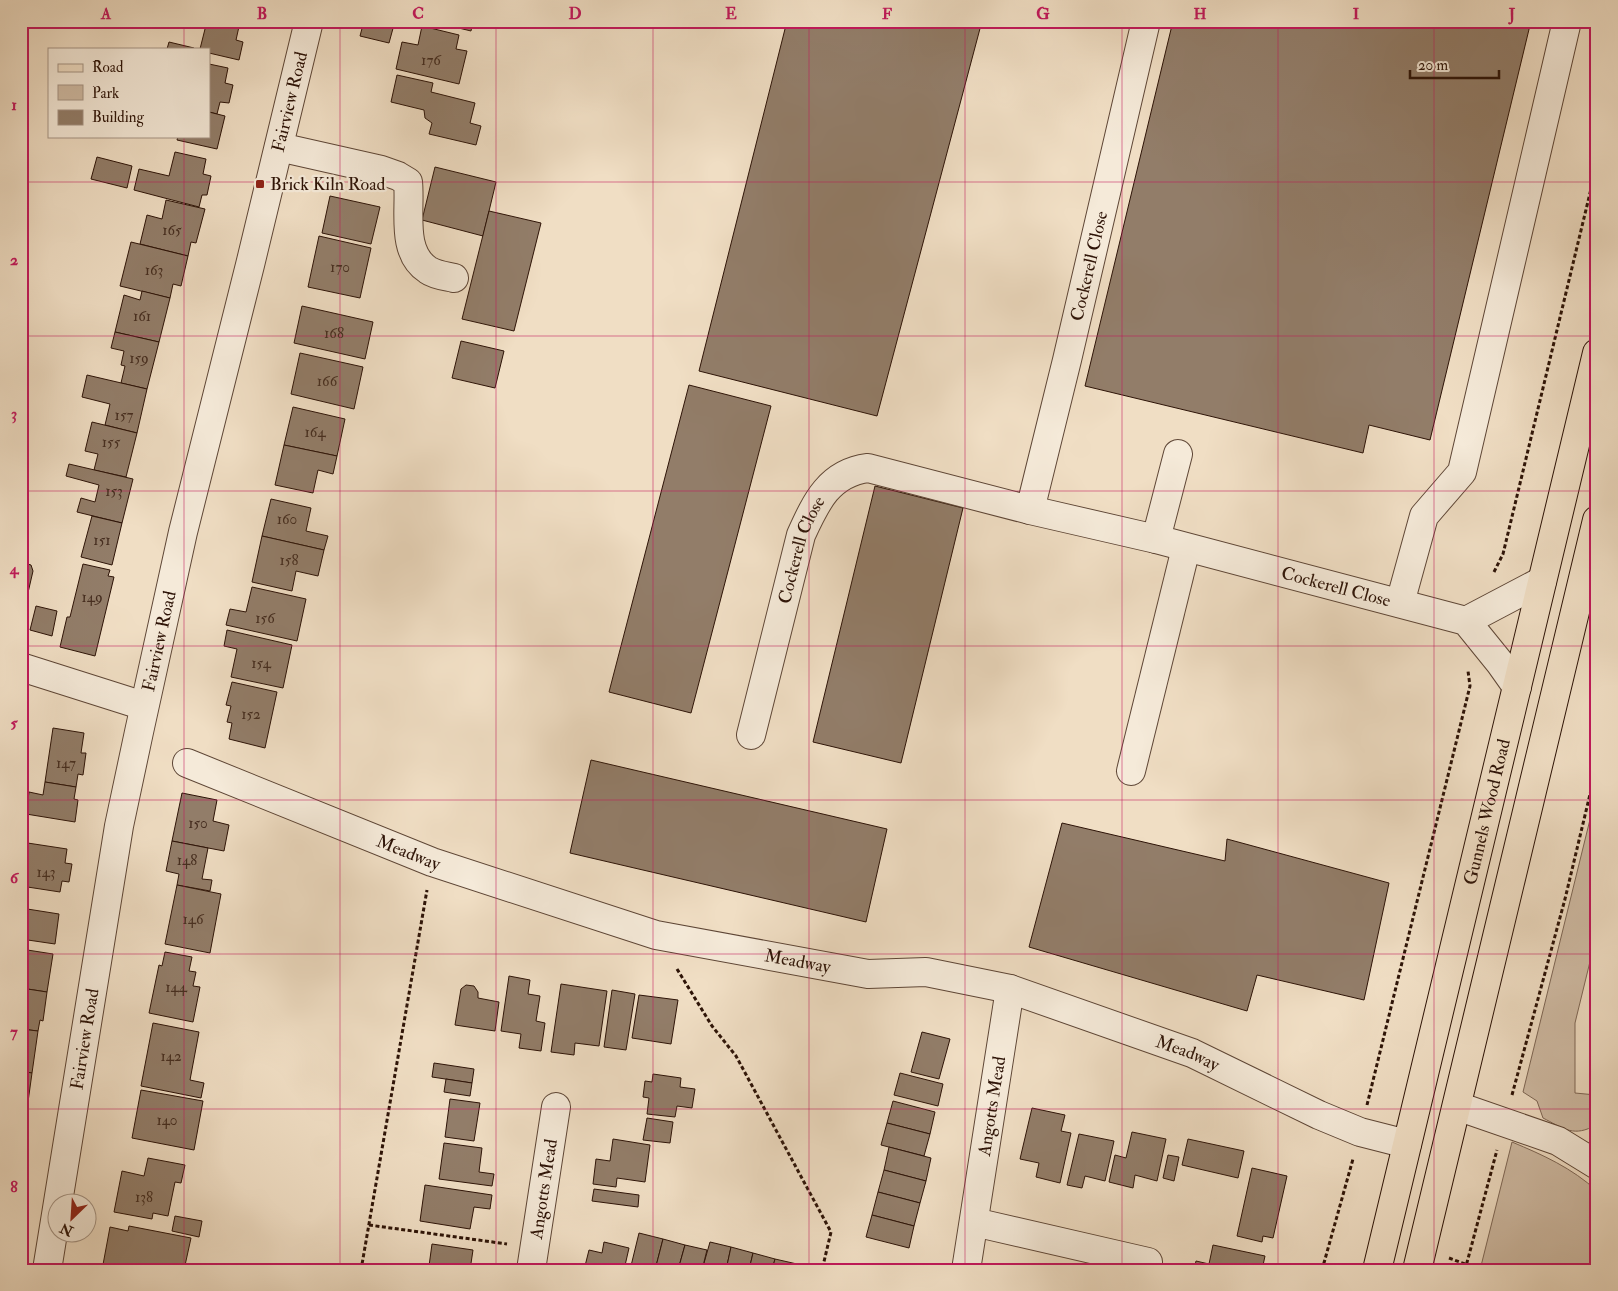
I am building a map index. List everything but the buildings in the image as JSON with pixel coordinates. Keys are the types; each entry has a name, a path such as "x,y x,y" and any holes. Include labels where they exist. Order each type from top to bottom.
{"main road":[{"name":"Gunnels Wood Road","path":"1377,1270 1597,353"},
{"path":"1417,1270 1597,520"}],"street":[{"name":"Fairview Road","path":"47,1270 119,826 144,706 183,532 280,147 309,21"},
{"name":"Cockerell Close","path":"1030,510 1146,21"},
{"path":"1400,603 1424,516 1462,472 1567,21"},
{"path":"280,147 381,170 408,182 411,246 426,270 454,278"},
{"path":"1156,539 1178,454"},
{"name":"Cockerell Close","path":"751,735 801,534 812,510 826,490 839,477 853,470 868,468 1030,510 1156,539 1466,621"},
{"path":"1131,771 1186,548"},
{"path":"1517,688 1500,663 1466,621 1542,581"},
{"path":"21,667 144,706"},
{"name":"Meadway","path":"187,763 432,862 656,935 868,974 926,972 1010,989 1192,1053 1319,1115 1360,1132 1407,1144"},
{"name":"Angotts Mead","path":"966,1270 1010,989"},
{"path":"1457,1106 1558,1141 1597,1165"},
{"name":"Angotts Mead","path":"533,1258 556,1107"},
{"path":"974,1222 1148,1262"}],"path":[{"path":"1488,578 1494,573 1503,554 1597,164"},
{"path":"1322,1270 1360,1132 1470,686 1465,664"},
{"path":"1465,1270 1565,899 1597,765"},
{"path":"361,1270 432,862"},
{"path":"656,935 712,1026 736,1056 831,1232 822,1270"},
{"path":"368,1225 533,1258"}],"green space":[{"path":"1597,791 1597,933 1575,1023 1575,1093 1596,1095 1596,1117 1592,1127 1585,1130 1572,1131 1543,1118 1537,1101 1523,1092"},
{"path":"1512,1142 1546,1157 1578,1175 1597,1191 1597,1270 1480,1270"}],"place":[{"name":"Brick Kiln Road","path":"260,184"}]}
